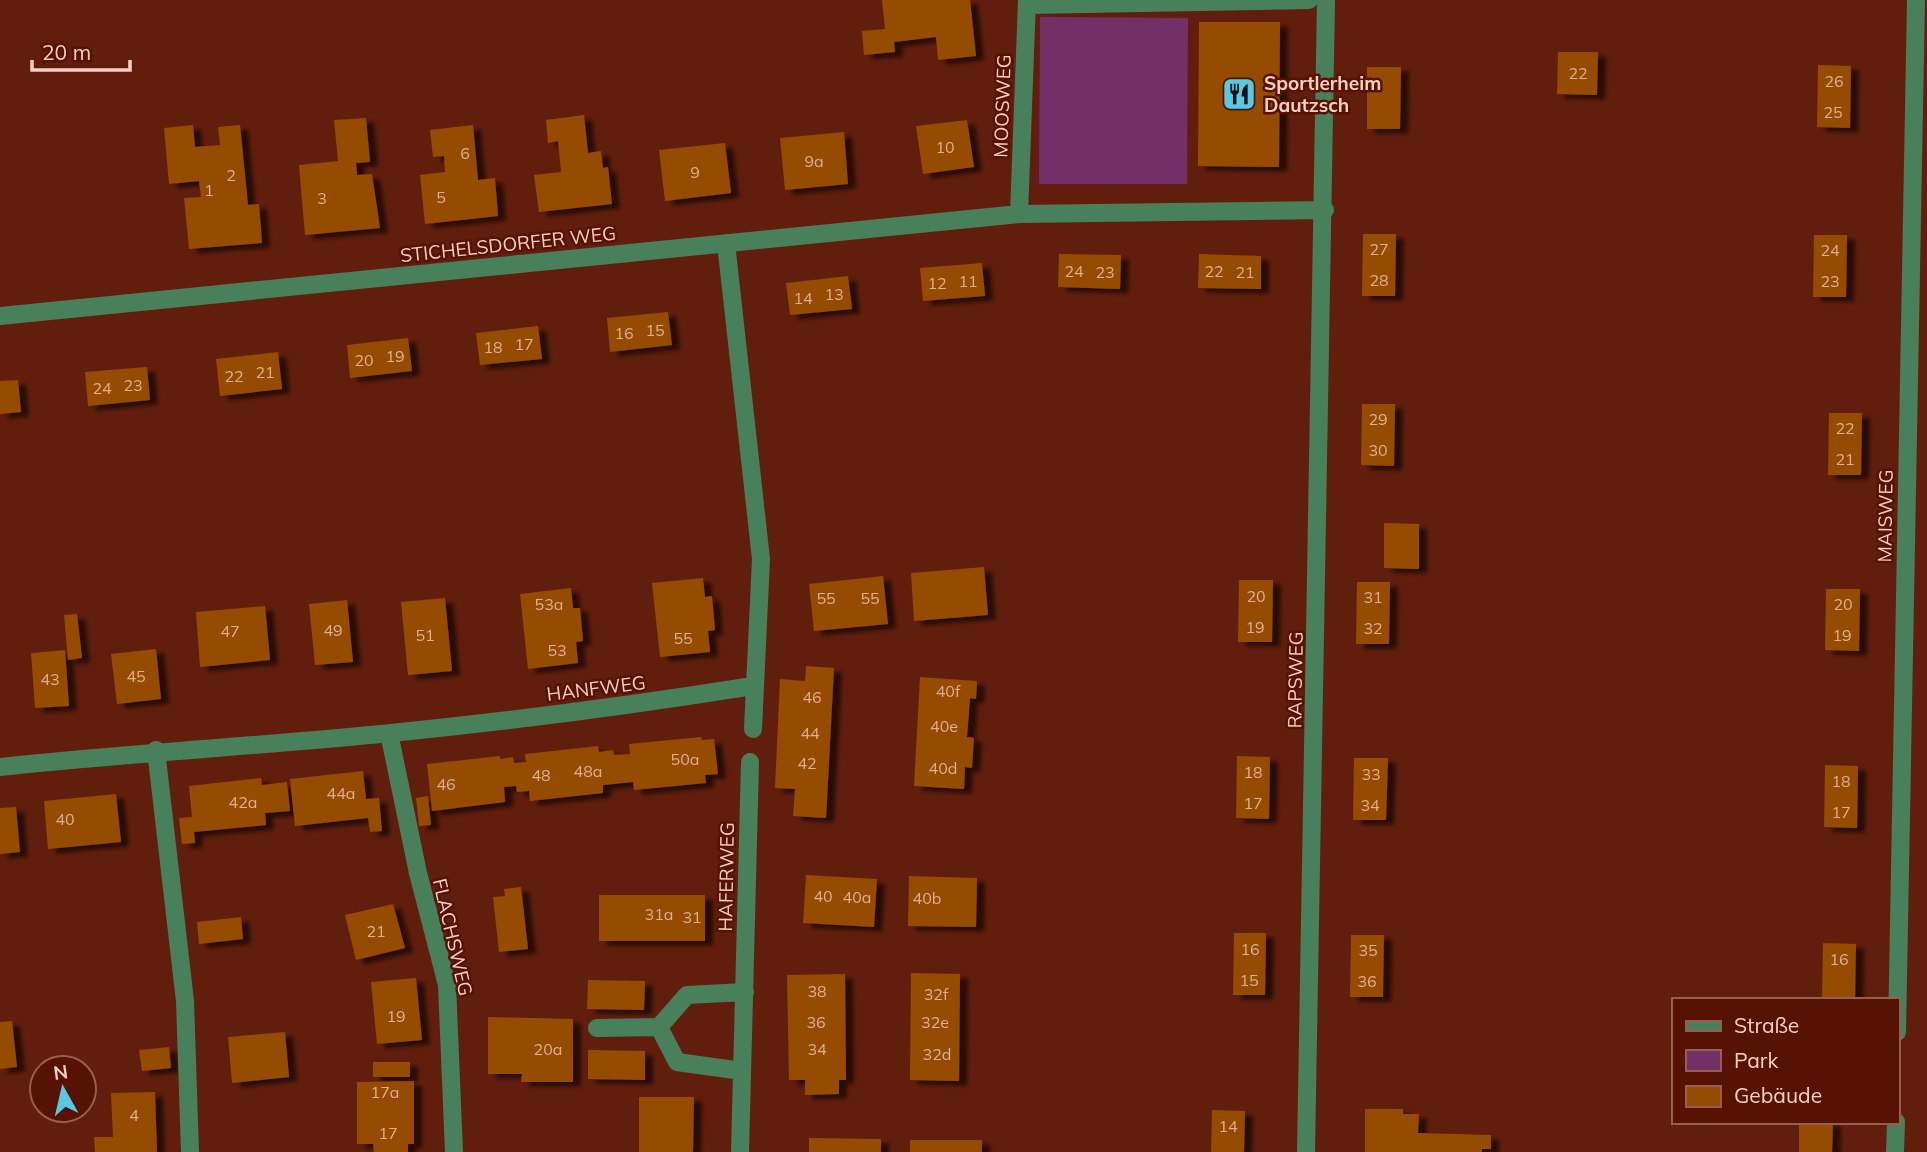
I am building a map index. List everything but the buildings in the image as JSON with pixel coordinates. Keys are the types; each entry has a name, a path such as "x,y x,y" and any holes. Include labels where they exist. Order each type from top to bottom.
{"street":[{"path":"1027,2 1309,0"},
{"name":"RAPSWEG","path":"1306,1152 1325,210 1326,0"},
{"name":"MAISWEG","path":"1898,998 1916,0"},
{"name":"MOOSWEG","path":"1020,214 1027,2"},
{"path":"1020,214 1325,210"},
{"name":"STICHELSDORFER WEG","path":"0,316 1020,214"},
{"path":"726,243 761,559 753,729"},
{"name":"HANFWEG","path":"0,766 156,750 389,733 613,708 753,686"},
{"name":"FLACHSWEG","path":"389,733 418,873 447,985 454,1152"},
{"path":"156,750 185,1001 190,1152"},
{"name":"HAFERWEG","path":"740,1152 750,762"},
{"path":"597,1028 659,1027 687,995 745,992"},
{"path":"659,1027 677,1062 742,1071"},
{"path":"1895,1152 1896,1124"}],"green space":[{"path":"1040,17 1188,18 1187,184 1039,184"}],"place":[{"name":"Sportlerheim Dautzsch","path":"1239,94"}]}
